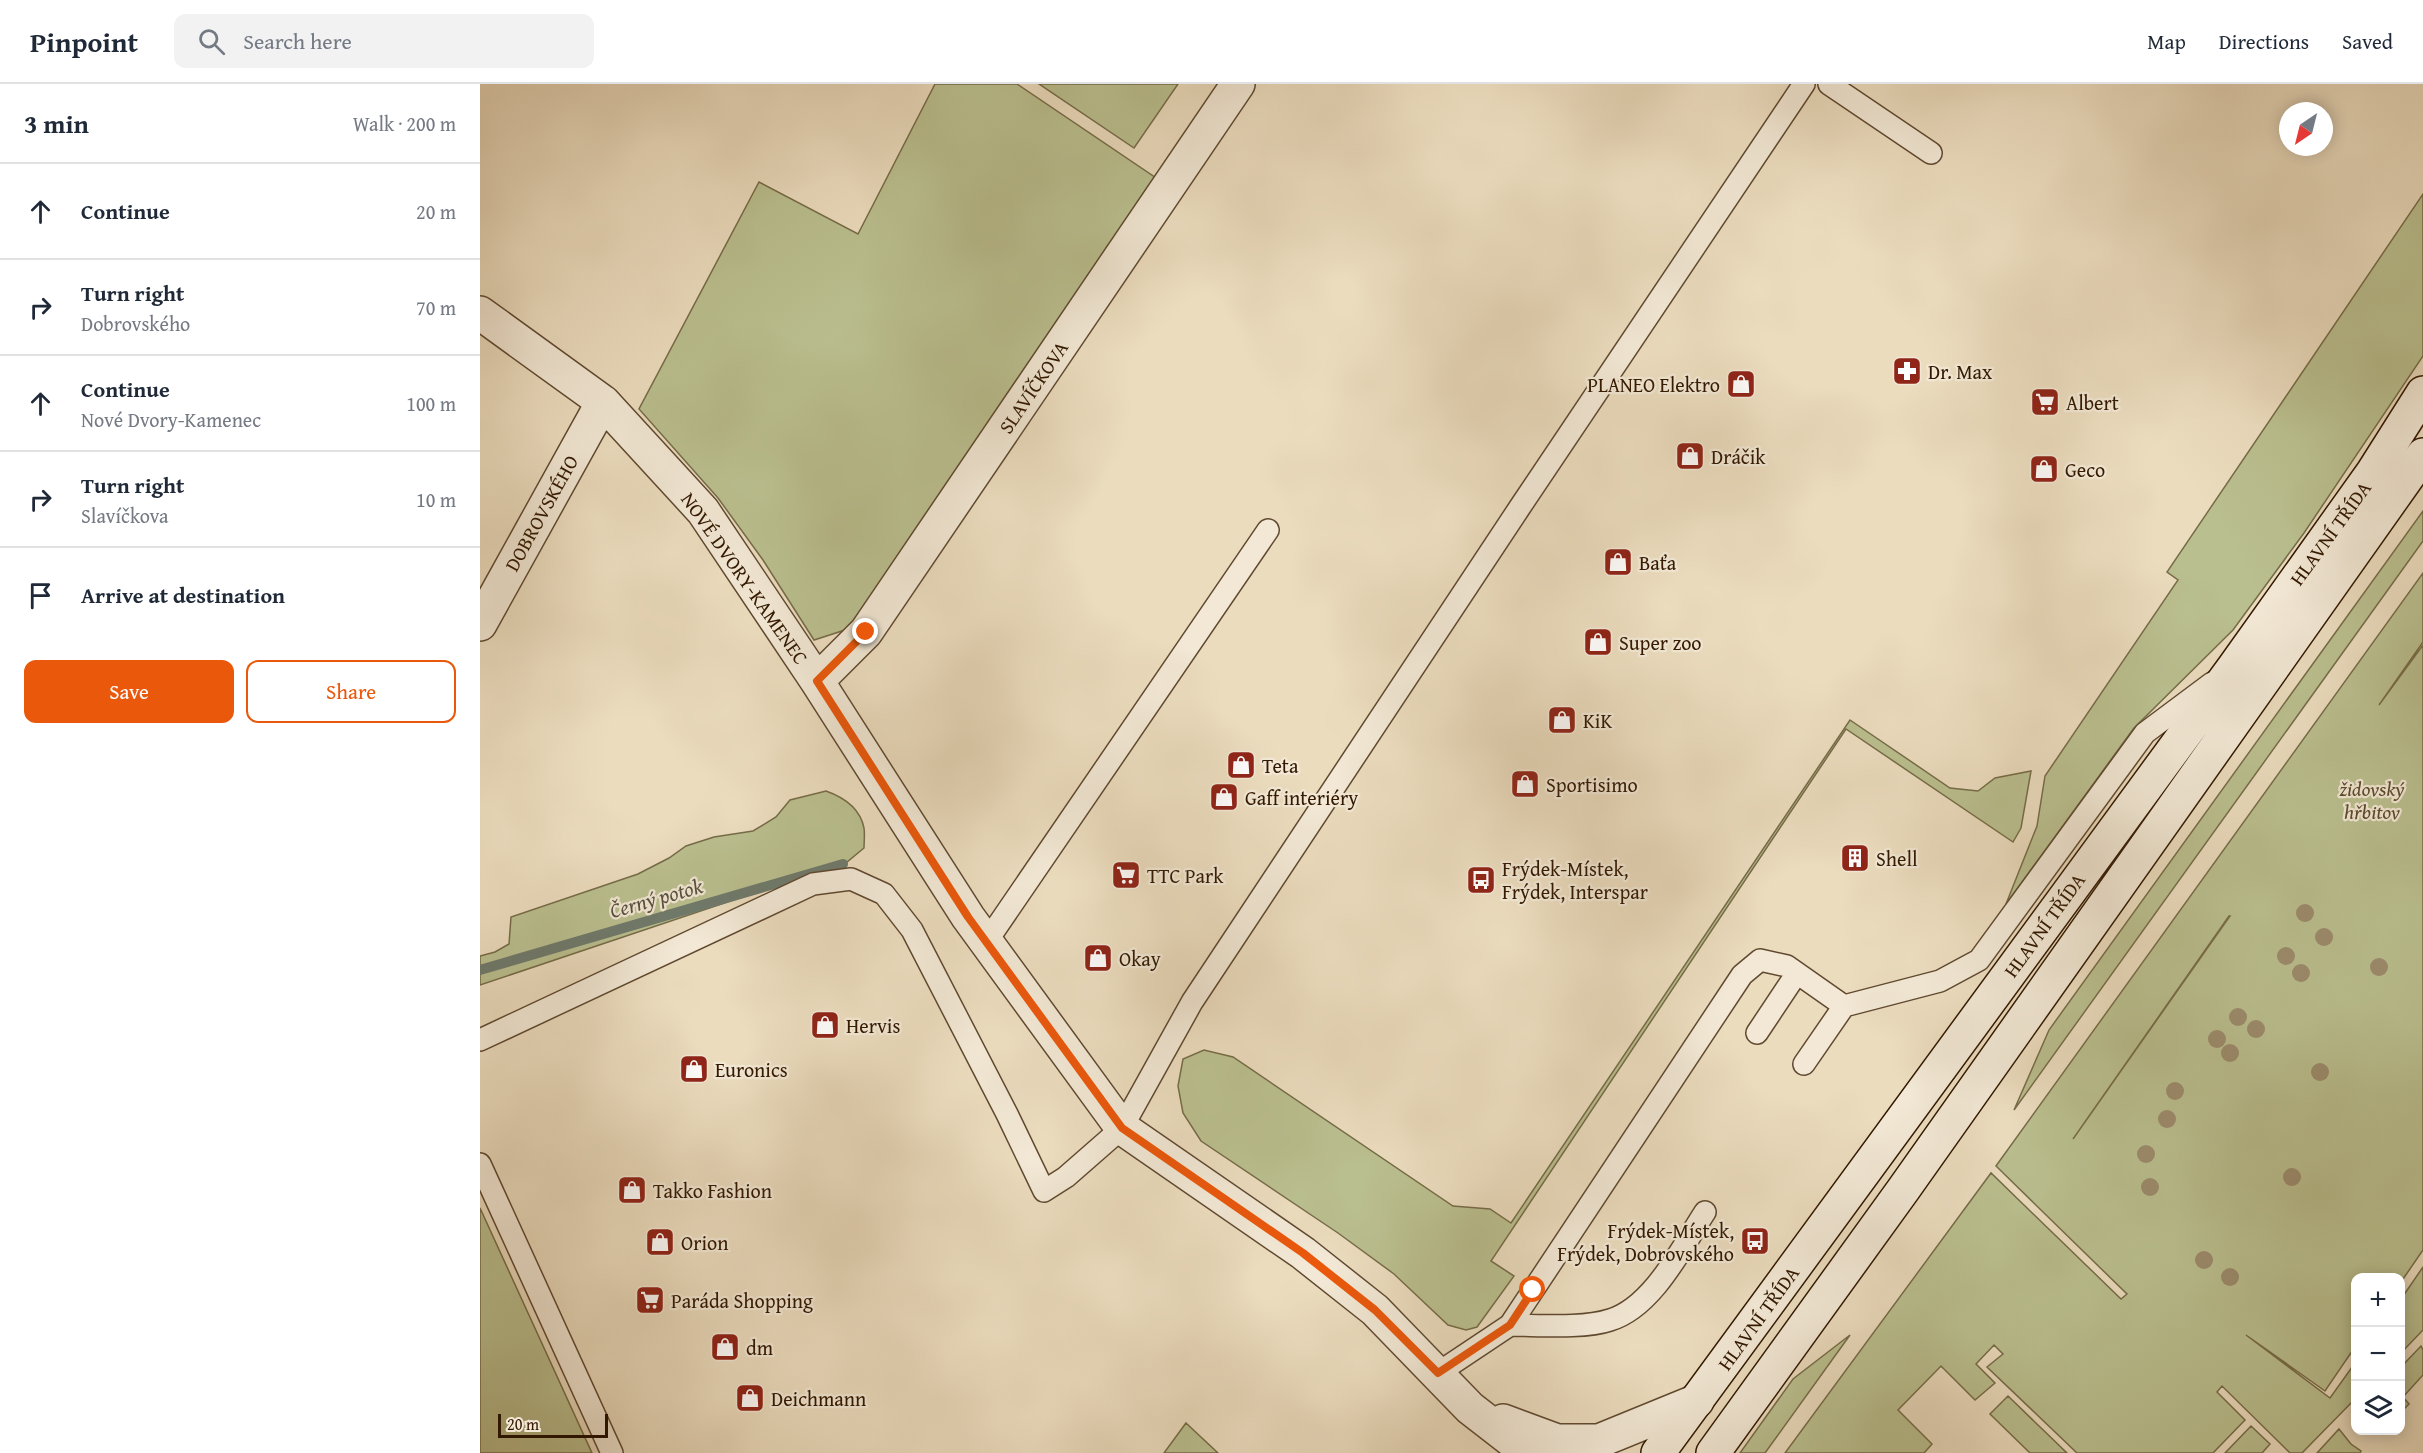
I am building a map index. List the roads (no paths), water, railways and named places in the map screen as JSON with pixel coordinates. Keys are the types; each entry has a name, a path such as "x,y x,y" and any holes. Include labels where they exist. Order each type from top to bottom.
{"street":[{"name":"SLAVÍČKOVA","path":"817,681 866,632 1238,84"},
{"name":"NOVÉ DVORY-KAMENEC","path":"480,313 603,402 703,511 817,681 968,917 1122,1128"},
{"name":"HLAVNÍ TŘÍDA","path":"1658,1453 2234,667 2373,472 2423,393"},
{"name":"DOBROVSKÉHO","path":"480,624 603,402"},
{"name":"HLAVNÍ TŘÍDA","path":"1713,1453 1903,1190 2423,455"},
{"path":"1122,1128 1303,1253 1375,1310 1470,1408 1528,1453"},
{"path":"1470,1408 1557,1442 1599,1441 1697,1401"},
{"path":"1470,1408 1496,1453"}],"lane":[{"path":"480,1040 813,884 851,879 884,894 912,930 1044,1191 1066,1177 1122,1128 1192,1002 1506,527 1804,84"},
{"path":"1829,84 1931,153"},
{"path":"987,941 1268,530"},
{"path":"1804,1064 1844,1006 1940,981 1979,960 2145,733 2234,667"},
{"path":"1438,1373 1510,1325 1643,1141 1742,975 1760,960 1787,966 1844,1006"},
{"path":"1757,1033 1797,973"},
{"path":"480,1164 612,1453"},
{"path":"1510,1325 1555,1326 1610,1320 1632,1310 1652,1291 1705,1212"}],"waterway":[{"name":"Černý potok","path":"480,970 843,864"}],"place":[{"name":"Dr. Max","path":"1907,371"},
{"name":"PLANEO Elektro","path":"1741,384"},
{"name":"Albert","path":"2045,402"},
{"name":"Dráčik","path":"1690,456"},
{"name":"Geco","path":"2044,469"},
{"name":"Baťa","path":"1618,562"},
{"name":"Super zoo","path":"1598,642"},
{"name":"KiK","path":"1562,720"},
{"name":"Teta","path":"1241,765"},
{"name":"Sportisimo","path":"1525,784"},
{"name":"Gaff interiéry","path":"1224,797"},
{"name":"Shell","path":"1855,858"},
{"name":"TTC Park","path":"1126,875"},
{"name":"Frýdek-Místek, Frýdek, Interspar","path":"1481,880"},
{"name":"Okay","path":"1098,958"},
{"name":"Hervis","path":"825,1025"},
{"name":"Euronics","path":"694,1069"},
{"name":"Takko Fashion","path":"632,1190"},
{"name":"Frýdek-Místek, Frýdek, Dobrovského","path":"1755,1241"},
{"name":"Orion","path":"660,1242"},
{"name":"Paráda Shopping","path":"650,1300"},
{"name":"dm","path":"725,1347"},
{"name":"Deichmann","path":"750,1398"}],"park label":[{"name":"židovský hřbitov","path":"2372,800"}]}
